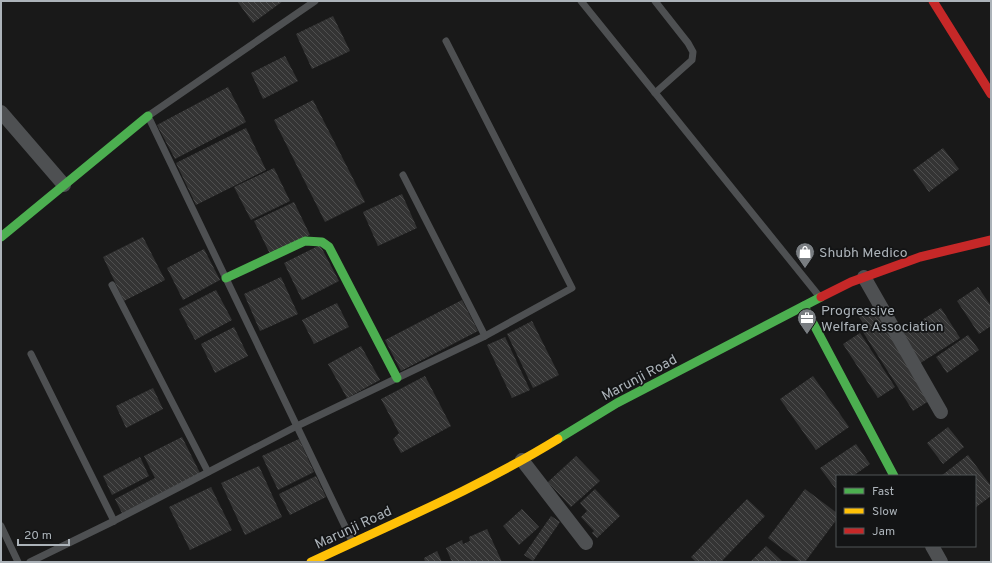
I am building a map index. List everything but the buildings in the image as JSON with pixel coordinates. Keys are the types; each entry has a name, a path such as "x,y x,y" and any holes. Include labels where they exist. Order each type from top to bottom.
{"street":[{"path":"933,1 991,94"},
{"path":"1,112 64,186"},
{"path":"1,237 148,116"},
{"name":"Marunji Road","path":"311,562 487,479 522,460 617,403 804,306 864,277 900,263 936,252 991,240"},
{"path":"226,278 305,241 322,242 329,247 397,378"},
{"path":"864,277 941,412"},
{"path":"804,306 893,475"},
{"path":"522,460 586,543"},
{"path":"932,547 940,562"}],"lane":[{"path":"315,1 148,116 353,542"},
{"path":"581,1 820,298"},
{"path":"655,1 688,43 693,52 692,60 655,93"},
{"path":"30,562 114,521 297,426 485,336 572,288 446,41"},
{"path":"403,175 485,336"},
{"path":"112,285 208,472"},
{"path":"31,354 114,521"},
{"path":"1,526 18,562"}],"traffic: fast":[{"path":"1,237 148,116"},
{"path":"226,278 305,241 322,242 329,247 397,378"},
{"path":"558,439 617,403 821,297"},
{"path":"804,306 893,475"}],"traffic: slow":[{"path":"311,562 467,489 558,439"}],"traffic: jam":[{"path":"933,1 991,94"},
{"path":"821,297 851,282 920,257 991,240"}],"place":[{"name":"Shubh Medico","path":"805,269"},
{"name":"Progressive Welfare Association","path":"807,335"}]}
